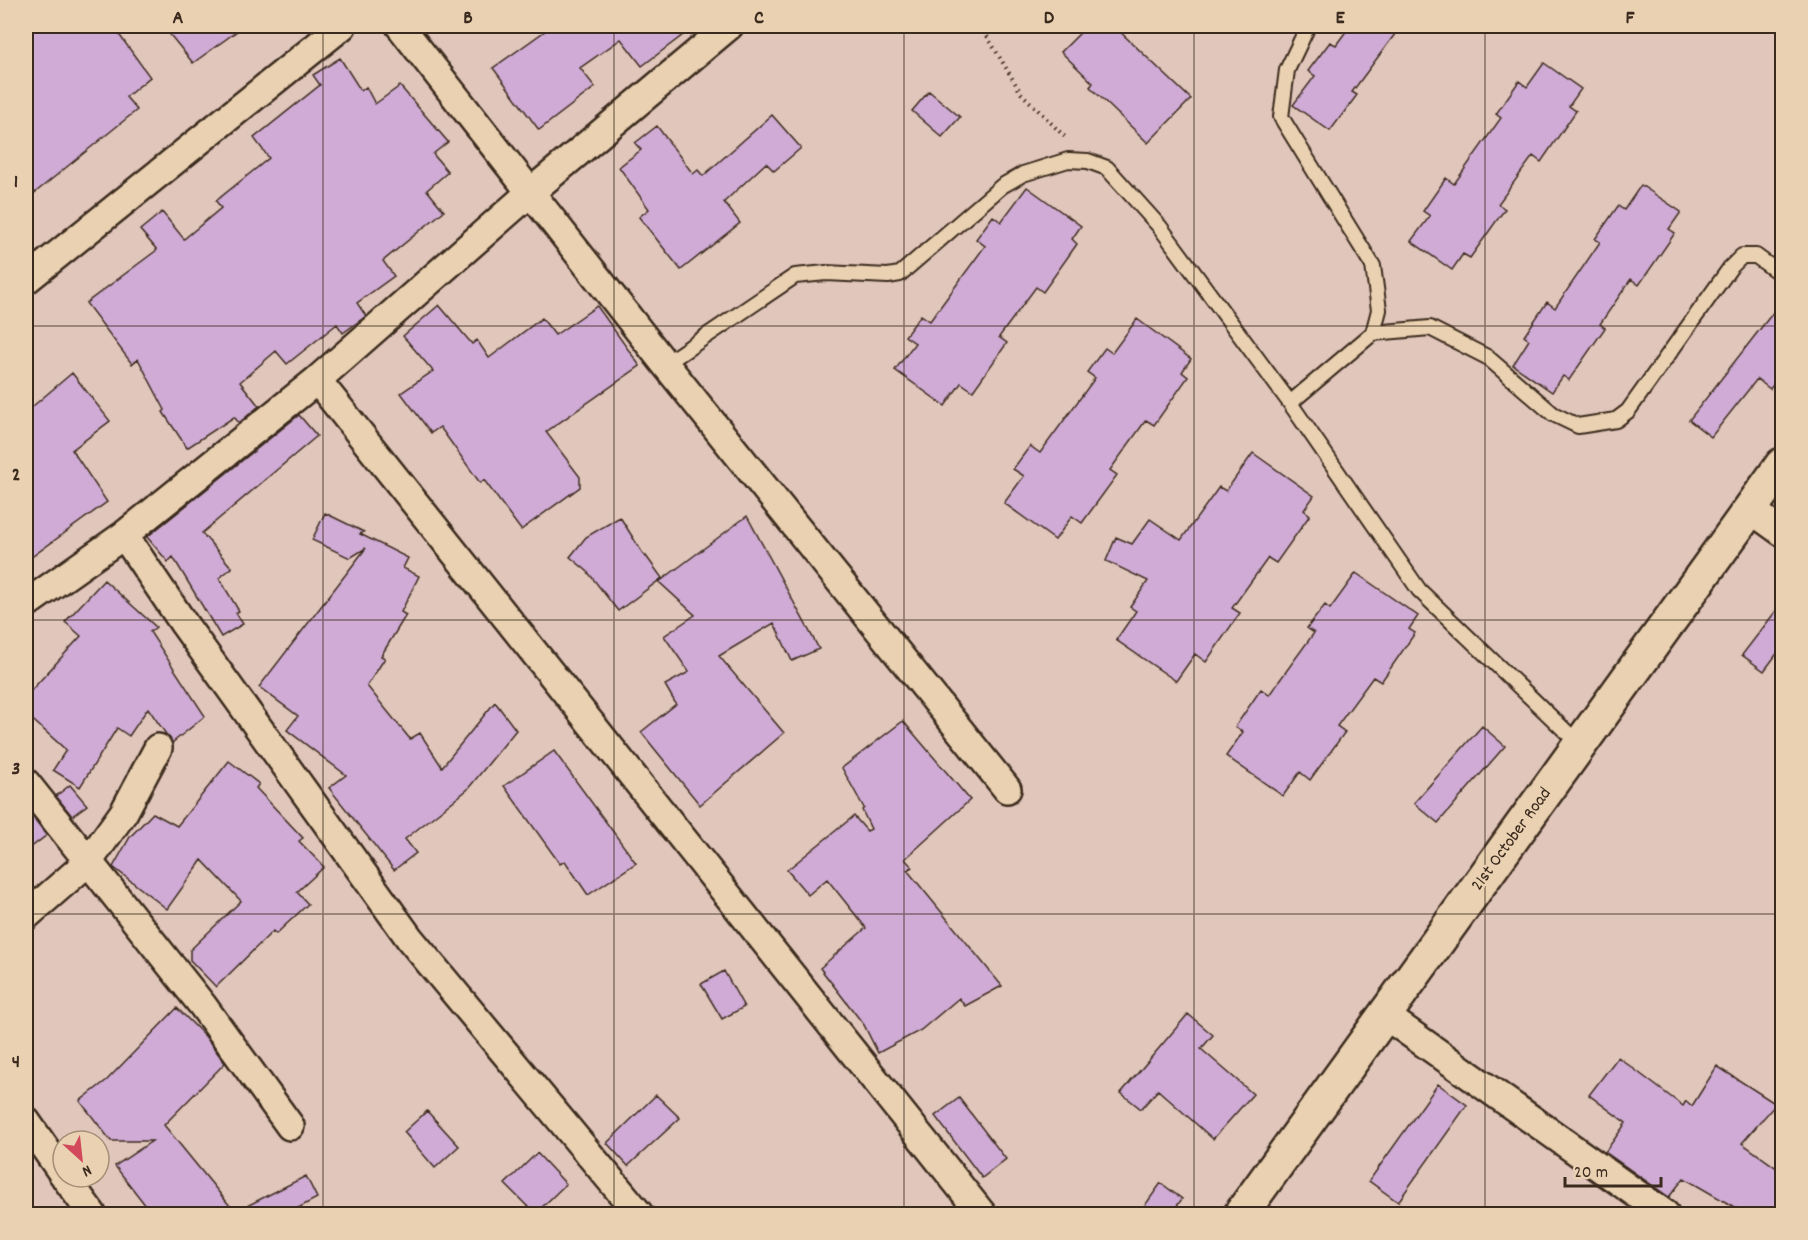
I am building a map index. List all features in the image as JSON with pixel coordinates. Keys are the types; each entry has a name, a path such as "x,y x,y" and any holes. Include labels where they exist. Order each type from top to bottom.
{"main road":[{"name":"21st October Road","path":"1241,1215 1782,465"}],"street":[{"path":"26,280 342,26"},
{"path":"400,26 532,191 665,364 1007,789"},
{"path":"26,604 124,535 317,380 532,191 729,26"},
{"path":"317,380 982,1215"},
{"path":"1750,509 1782,532"},
{"path":"124,535 184,624 410,939 639,1215"},
{"path":"26,916 88,862 124,812 158,748"},
{"path":"26,783 203,1006 290,1126"},
{"path":"1386,1016 1649,1215"},
{"path":"1386,1016 1665,1215"},
{"path":"26,1122 51,1158"},
{"path":"73,1189 92,1215"}],"lane":[{"path":"1290,403 1372,333 1379,310 1373,266 1281,117 1287,70 1308,26"},
{"path":"665,364 795,276 809,273 888,276 900,274 1002,186 1023,174 1068,160 1088,161 1107,168 1160,227 1290,403 1419,590 1580,745"},
{"path":"1372,333 1430,328 1486,357 1553,414 1578,426 1595,425 1616,420 1628,411 1730,268 1742,256 1756,256 1782,275"}],"path":[{"path":"981,26 1021,93 1088,161"}],"building":[{"path":"26,26 113,26 150,77 126,97 137,110 26,200"},
{"path":"163,26 244,26 193,63"},
{"path":"552,26 695,26 642,66 621,39 580,68 595,87 539,130 493,68"},
{"path":"1087,26 1114,26 1191,99 1148,143 1090,87 1093,83 1061,52"},
{"path":"1350,26 1401,26 1352,92 1357,95 1330,131 1293,105 1315,76 1308,71 1330,42 1336,45"},
{"path":"340,58 361,91 366,87 375,104 400,86 448,142 433,154 448,172 427,190 444,211 383,261 394,276 357,303 366,316 343,333 337,324 287,364 276,351 240,382 259,406 239,423 234,417 187,448 163,412 165,410 138,359 132,364 86,303 157,250 140,230 162,212 184,239 221,208 216,201 269,158 254,138 320,85 313,75"},
{"path":"1544,63 1581,89 1569,106 1576,111 1541,162 1533,156 1498,204 1505,209 1470,258 1463,254 1452,270 1411,241 1430,216 1423,211 1446,178 1454,184 1501,118 1496,114 1519,81 1527,87"},
{"path":"929,91 960,117 942,137 912,111"},
{"path":"772,115 801,148 774,171 766,163 724,202 740,223 681,270 639,217 649,209 619,167 641,150 635,143 657,126 693,174 698,170 703,176"},
{"path":"1641,185 1681,212 1669,229 1675,233 1639,285 1631,279 1600,324 1605,328 1569,380 1563,376 1552,392 1513,365 1529,340 1524,336 1547,302 1555,308 1600,242 1595,239 1618,206 1624,210"},
{"path":"1027,187 1081,226 1072,239 1077,244 1043,292 1036,287 999,337 1007,343 973,391 961,383 945,406 895,370 915,343 905,336 921,315 930,321 985,246 976,239 993,216 1001,222"},
{"path":"1782,301 1782,373 1770,389 1757,379 1711,437 1689,420"},
{"path":"439,305 472,344 477,340 489,358 542,318 555,335 597,306 640,366 546,432 580,477 580,487 521,530 484,480 480,483 440,427 431,433 401,393 433,371 403,336"},
{"path":"1137,319 1191,359 1182,372 1188,377 1154,425 1146,420 1110,470 1117,475 1082,523 1072,516 1055,540 1004,503 1024,476 1013,469 1030,446 1040,453 1095,378 1087,372 1105,348 1112,353"},
{"path":"72,373 110,421 72,450 107,502 26,561 26,412"},
{"path":"299,415 317,436 202,533 232,568 219,578 239,611 236,613 243,624 221,637 173,557 168,562 147,537"},
{"path":"1253,453 1314,496 1304,510 1310,515 1276,563 1268,558 1232,608 1240,613 1206,662 1195,654 1176,681 1116,640 1136,611 1130,607 1148,581 1106,561 1116,537 1132,544 1150,519 1181,540 1219,487 1226,491"},
{"path":"325,513 364,532 360,534 408,558 403,568 419,576 401,612 406,615 381,656 385,658 367,686 410,739 420,733 442,767 495,702 516,730 467,790 405,839 416,853 394,870 329,788 346,775 287,730 298,716 259,687 366,548 350,558 312,540"},
{"path":"747,516 819,649 792,661 774,623 719,656 784,733 700,805 641,732 676,704 665,685 689,672 664,636 695,615 659,582"},
{"path":"620,517 645,557 662,578 618,611 587,571 570,557 586,537"},
{"path":"1356,573 1418,616 1409,629 1415,633 1381,682 1373,677 1337,726 1345,732 1310,780 1300,772 1283,796 1226,756 1243,732 1235,727 1261,689 1269,695 1314,633 1307,628 1325,605 1330,609"},
{"path":"104,580 156,627 150,632 205,716 172,743 148,708 129,736 117,728 80,787 53,770 66,750 26,714 26,696 81,636 65,622"},
{"path":"1782,603 1782,647 1764,671 1742,655"},
{"path":"903,721 970,800 905,859 912,867 907,870 1002,986 965,1006 959,998 921,1030 878,1053 864,1025 820,968 866,928 827,879 808,895 787,870 854,816 867,831 871,829 862,810 864,808 842,768"},
{"path":"1482,726 1505,746 1438,823 1414,803"},
{"path":"554,751 636,863 588,895 565,861 560,864 504,786"},
{"path":"229,761 259,784 256,788 303,838 299,841 324,867 297,892 308,904 276,934 273,931 216,987 190,960 190,950 241,901 202,860 167,909 113,867 130,837 153,813 177,826"},
{"path":"70,785 87,805 72,816 56,796"},
{"path":"31,815 47,835 26,851 26,820"},
{"path":"724,971 744,1007 722,1019 701,984"},
{"path":"177,1008 205,1036 225,1063 164,1125 235,1212 306,1176 317,1198 285,1215 153,1215 115,1166 152,1141 111,1141 111,1129 102,1129 80,1101 107,1080"},
{"path":"1188,1014 1213,1035 1201,1049 1253,1094 1213,1139 1158,1090 1141,1109 1121,1093"},
{"path":"1618,1057 1683,1106 1686,1101 1692,1106 1717,1066 1776,1104 1742,1143 1782,1172 1782,1215 1748,1215 1684,1178 1669,1197 1605,1152 1626,1123 1589,1095"},
{"path":"1438,1084 1467,1105 1398,1202 1369,1181"},
{"path":"656,1095 680,1118 628,1166 607,1143"},
{"path":"959,1098 1006,1159 982,1178 935,1116"},
{"path":"427,1111 459,1146 435,1168 404,1132"},
{"path":"537,1153 566,1184 535,1214 505,1184"},
{"path":"1161,1183 1182,1199 1170,1215 1138,1215"}]}
